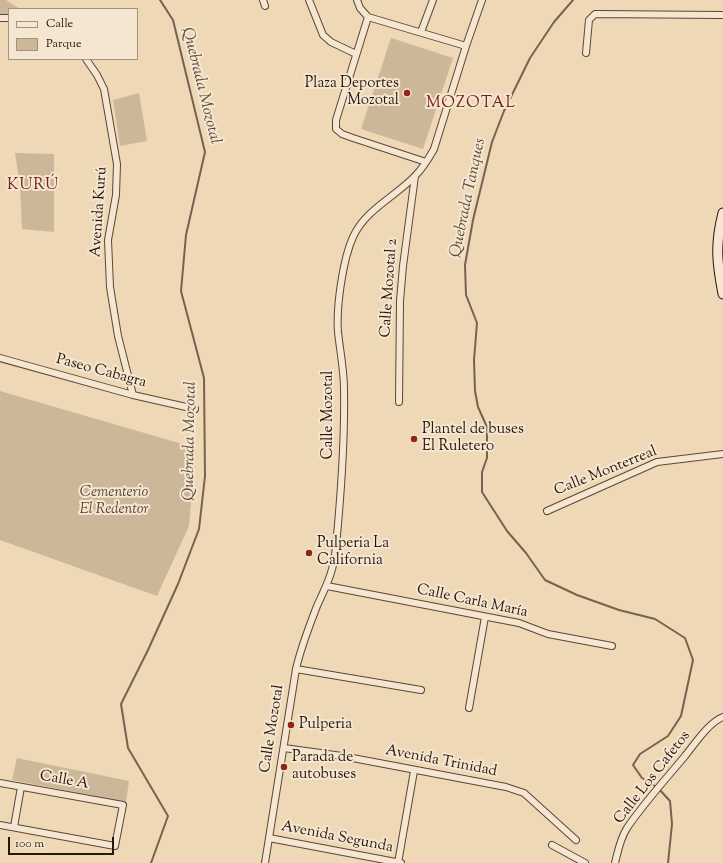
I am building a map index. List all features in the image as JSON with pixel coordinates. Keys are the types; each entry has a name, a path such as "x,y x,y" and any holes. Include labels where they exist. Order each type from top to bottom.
{"main road":[{"path":"723,213 719,226 717,246 723,294"}],"street":[{"path":"309,0 323,35 331,42 356,54"},
{"path":"357,0 360,8 368,17 466,46"},
{"path":"421,32 433,0"},
{"name":"Calle Mozotal","path":"265,863 296,669 303,643 333,568 336,547 344,448 344,378 338,331 339,303 349,249 360,224 371,212 415,176 434,149 482,0"},
{"path":"586,53 589,20 595,14 723,15"},
{"path":"368,17 336,120 336,129 342,134 426,162"},
{"name":"Avenida Kurú","path":"87,60 97,75 104,90 117,164 116,195 108,240 110,288 118,336 133,395"},
{"name":"Calle Mozotal 2","path":"399,402 400,302 404,258 415,176"},
{"name":"Paseo Cabagra","path":"0,358 133,395 195,409"},
{"name":"Calle Monterreal","path":"547,511 657,462 723,454"},
{"name":"Calle Carla María","path":"327,586 518,623 548,634 612,646"},
{"path":"469,708 485,617"},
{"path":"296,669 421,690"},
{"name":"Calle Los Cafetos","path":"615,863 620,843 627,829 658,788 708,728 718,718 723,717"},
{"name":"Avenida Trinidad","path":"284,748 342,756 506,787 524,793 576,840"},
{"path":"399,863 414,770"},
{"name":"Calle A","path":"0,783 123,805 115,846 14,827"},
{"path":"0,825 14,827 21,787"},
{"name":"Avenida Segunda","path":"269,838 399,863"},
{"path":"552,845 585,863"}],"green space":[{"path":"0,0 6,0 18,8 8,8 8,14 0,14"},
{"name":"Plaza Deportes Mozotal","path":"391,38 453,58 423,149 361,129"},
{"path":"139,93 147,141 120,146 113,100"},
{"path":"15,153 54,154 54,232 22,229 20,186"},
{"name":"Cementerio El Redentor","path":"0,391 196,448 189,526 157,596 0,540"},
{"path":"17,758 129,781 126,802 12,780"}],"waterway":[{"name":"Quebrada Mozotal","path":"151,863 168,816 128,748 121,704 148,650 178,584 199,529 205,476 204,378 181,291 186,235 205,152 173,20 160,0"},
{"name":"Quebrada Tanques","path":"573,0 554,22 530,58 504,111 492,142 473,220 465,265 466,295 477,323 474,360 475,391 478,407 487,427 487,458 482,472 482,492 507,531 526,553 545,580 577,595 619,610 655,619 685,638 693,660 681,716 668,736 640,754 633,765 642,778 658,788 670,801 672,824 668,863"}],"place":[{"name":"Plaza Deportes Mozotal","path":"407,93"},
{"name":"Plantel de buses El Ruletero","path":"414,439"},
{"name":"Pulperia La California","path":"309,553"},
{"name":"Pulperia","path":"291,725"},
{"name":"Parada de autobuses","path":"284,767"}],"district":[{"name":"MOZOTAL","path":"471,104"},
{"name":"KURÚ","path":"33,186"}]}
